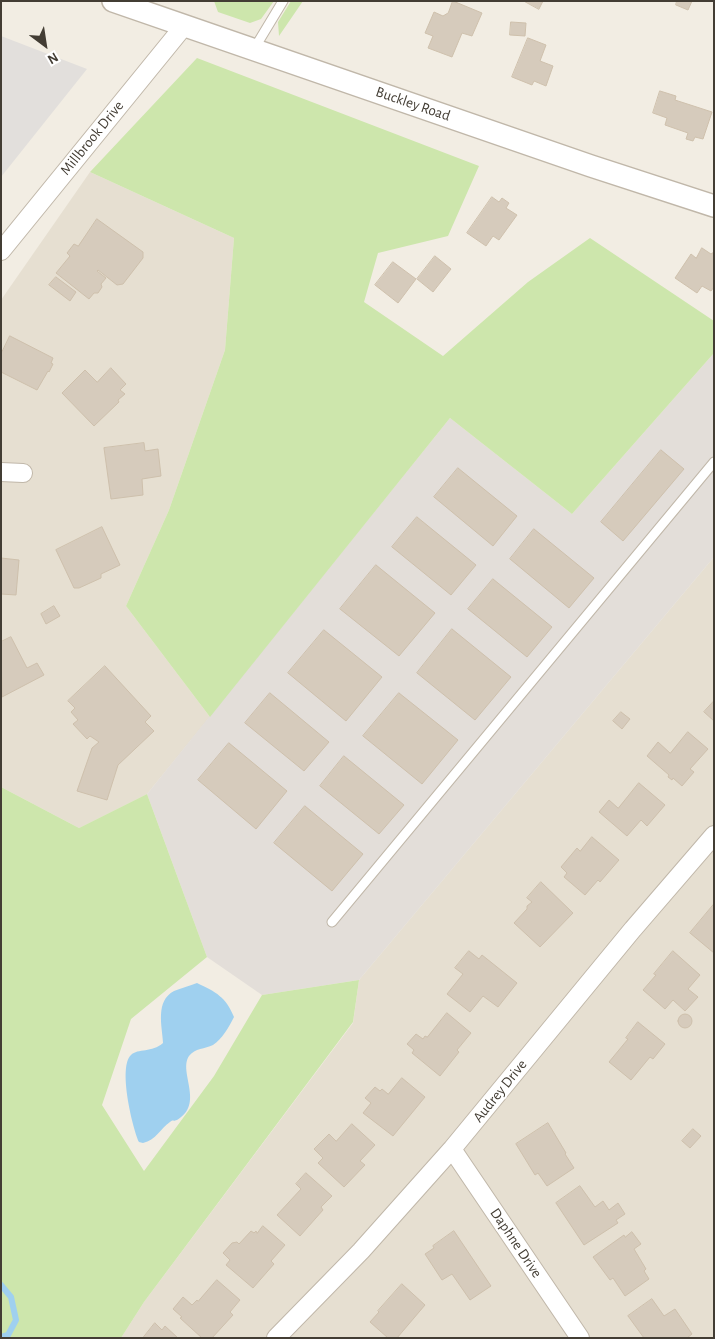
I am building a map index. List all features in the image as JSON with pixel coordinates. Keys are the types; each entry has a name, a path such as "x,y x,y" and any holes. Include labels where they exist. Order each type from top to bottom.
{"street":[{"name":"Buckley Road","path":"113,1 714,206"},
{"name":"Millbrook Drive","path":"4,241 184,26"},
{"path":"1,472 23,473"},
{"name":"Audrey Drive","path":"276,1338 361,1251 452,1149 633,929 714,835"},
{"name":"Daphne Drive","path":"452,1149 580,1338"}],"lane":[{"path":"254,49 283,1"},
{"path":"332,922 714,462"}],"shaded area":[{"path":"1,36 87,69 1,177"},
{"path":"90,172 234,238 225,350 169,510 126,606 210,717 147,794 79,828 1,787 1,300"},
{"path":"714,353 714,557 359,980 262,995 207,957 147,794 450,418 572,514"},
{"path":"714,557 714,1338 121,1338 144,1302 353,1023 359,980"}],"green space":[{"path":"214,1 274,1 261,19 250,23 218,12"},
{"path":"291,1 303,1 279,36 278,22"},
{"path":"197,58 479,166 448,236 378,253 364,302 443,356 528,282 590,238 714,321 714,353 572,514 450,418 210,717 126,606 169,510 225,350 234,238 90,172"},
{"path":"1,787 79,828 147,794 207,957 131,1019 102,1105 144,1171 214,1076 262,995 359,980 353,1022 144,1302 121,1338 1,1338"}],"water":[{"path":"197,983 220,996 228,1005 234,1017 225,1032 213,1045 194,1051 189,1056 186,1070 190,1097 189,1106 185,1113 177,1120 170,1122 155,1137 147,1142 139,1142 133,1123 126,1084 127,1062 134,1053 154,1048 163,1043 161,1014 164,1001 174,991"}],"building":[{"path":"453,1 482,13 472,36 462,33 452,57 428,48 433,36 425,33 434,12 443,16 448,13"},
{"path":"524,1 543,1 539,9"},
{"path":"677,1 692,1 688,10 676,5"},
{"path":"511,22 526,23 525,36 510,35"},
{"path":"528,38 546,45 540,61 553,66 546,86 534,81 532,85 512,77"},
{"path":"660,91 676,96 675,100 712,112 703,139 695,137 693,141 686,139 688,133 665,125 667,118 653,113"},
{"path":"492,197 499,202 502,198 509,203 506,208 517,215 499,240 493,236 486,246 467,233"},
{"path":"97,219 143,252 143,258 123,284 117,285 98,270 106,278 101,284 102,287 98,293 94,293 89,299 56,273 70,256 67,253 74,244 78,246"},
{"path":"702,248 711,254 714,252 714,287 711,291 702,286 697,293 675,278 691,254 696,258"},
{"path":"435,256 451,269 433,292 417,279"},
{"path":"393,262 416,279 398,303 375,285"},
{"path":"56,277 76,292 70,301 49,285"},
{"path":"10,336 53,358 51,363 53,364 49,372 37,390 1,372 1,354"},
{"path":"111,368 126,384 120,390 125,394 94,426 62,393 85,370 97,382"},
{"path":"144,443 145,451 158,449 161,476 142,479 143,495 111,499 104,448"},
{"path":"661,450 684,469 623,541 601,522"},
{"path":"458,468 517,516 493,546 434,497"},
{"path":"417,517 476,565 451,595 392,547"},
{"path":"102,527 120,565 101,574 101,578 79,588 74,588 56,550"},
{"path":"534,529 594,578 569,608 510,559"},
{"path":"1,558 19,560 16,595 1,594"},
{"path":"376,565 435,613 399,656 340,609"},
{"path":"493,579 552,627 527,657 468,609"},
{"path":"54,606 60,616 46,624 41,614"},
{"path":"452,629 511,677 475,720 417,673"},
{"path":"324,630 382,677 346,721 288,673"},
{"path":"11,637 27,668 37,663 44,675 2,697 1,642"},
{"path":"105,666 151,716 145,722 154,731 118,765 107,800 77,791 92,748 99,742 90,736 87,739 73,724 78,720 71,712 75,708 68,701"},
{"path":"270,693 329,742 304,771 245,723"},
{"path":"399,693 458,740 422,784 363,736"},
{"path":"714,701 714,721 704,712"},
{"path":"621,712 630,719 622,729 613,721"},
{"path":"688,732 708,749 690,769 694,772 682,786 673,778 672,780 668,777 669,775 647,756 658,742 670,753"},
{"path":"229,743 287,791 256,829 198,780"},
{"path":"344,756 404,805 379,834 320,786"},
{"path":"639,783 665,805 647,826 641,820 627,836 599,812 609,800 618,808"},
{"path":"305,806 363,854 332,891 274,843"},
{"path":"592,837 619,860 600,882 598,880 585,895 564,877 567,873 561,867 577,848 580,851"},
{"path":"541,882 573,913 540,947 514,923 532,902 527,898"},
{"path":"714,904 714,953 690,933"},
{"path":"469,951 479,959 482,955 517,983 498,1007 483,996 470,1012 447,994 463,974 455,968"},
{"path":"673,951 700,975 688,989 698,997 685,1011 673,1000 665,1009 643,990"},
{"path":"447,1013 471,1033 440,1076 412,1053 414,1050 407,1044 416,1034 423,1039 425,1036 427,1037"},
{"path":"685,1014 690,1016 692,1021 690,1026 685,1028 680,1026 678,1021 680,1016"},
{"path":"638,1022 665,1044 653,1059 650,1057 631,1080 609,1062 628,1039 626,1038"},
{"path":"402,1078 425,1097 393,1136 363,1113 371,1103 365,1098 375,1087 380,1091 382,1089 388,1094"},
{"path":"548,1123 574,1168 547,1186 538,1173 535,1175 516,1144"},
{"path":"352,1124 375,1145 360,1161 365,1165 344,1187 318,1163 323,1158 314,1149 329,1134 336,1141"},
{"path":"693,1129 701,1136 690,1148 682,1141"},
{"path":"306,1173 332,1196 321,1207 323,1210 300,1236 277,1215 301,1189 296,1184"},
{"path":"580,1186 595,1207 603,1201 609,1210 618,1203 625,1214 616,1220 618,1223 584,1245 556,1203"},
{"path":"263,1226 285,1245 271,1261 274,1264 253,1288 226,1265 230,1260 223,1253 232,1243 237,1242 239,1244 251,1231 254,1233 256,1231 257,1233"},
{"path":"454,1231 491,1286 470,1300 452,1274 442,1280 425,1254"},
{"path":"632,1232 641,1244 634,1249 646,1269 644,1271 649,1279 625,1296 613,1278 610,1280 593,1257 624,1235 625,1237"},
{"path":"217,1280 240,1300 230,1312 233,1315 212,1338 202,1338 173,1309 183,1297 192,1305"},
{"path":"402,1284 425,1305 397,1338 388,1338 370,1322"},
{"path":"652,1299 664,1316 675,1309 692,1334 687,1338 644,1338 628,1316"},
{"path":"155,1323 162,1330 165,1326 178,1338 143,1338"}],"waterway":[{"path":"1,1285 11,1297 16,1320 8,1335 1,1337"}]}
